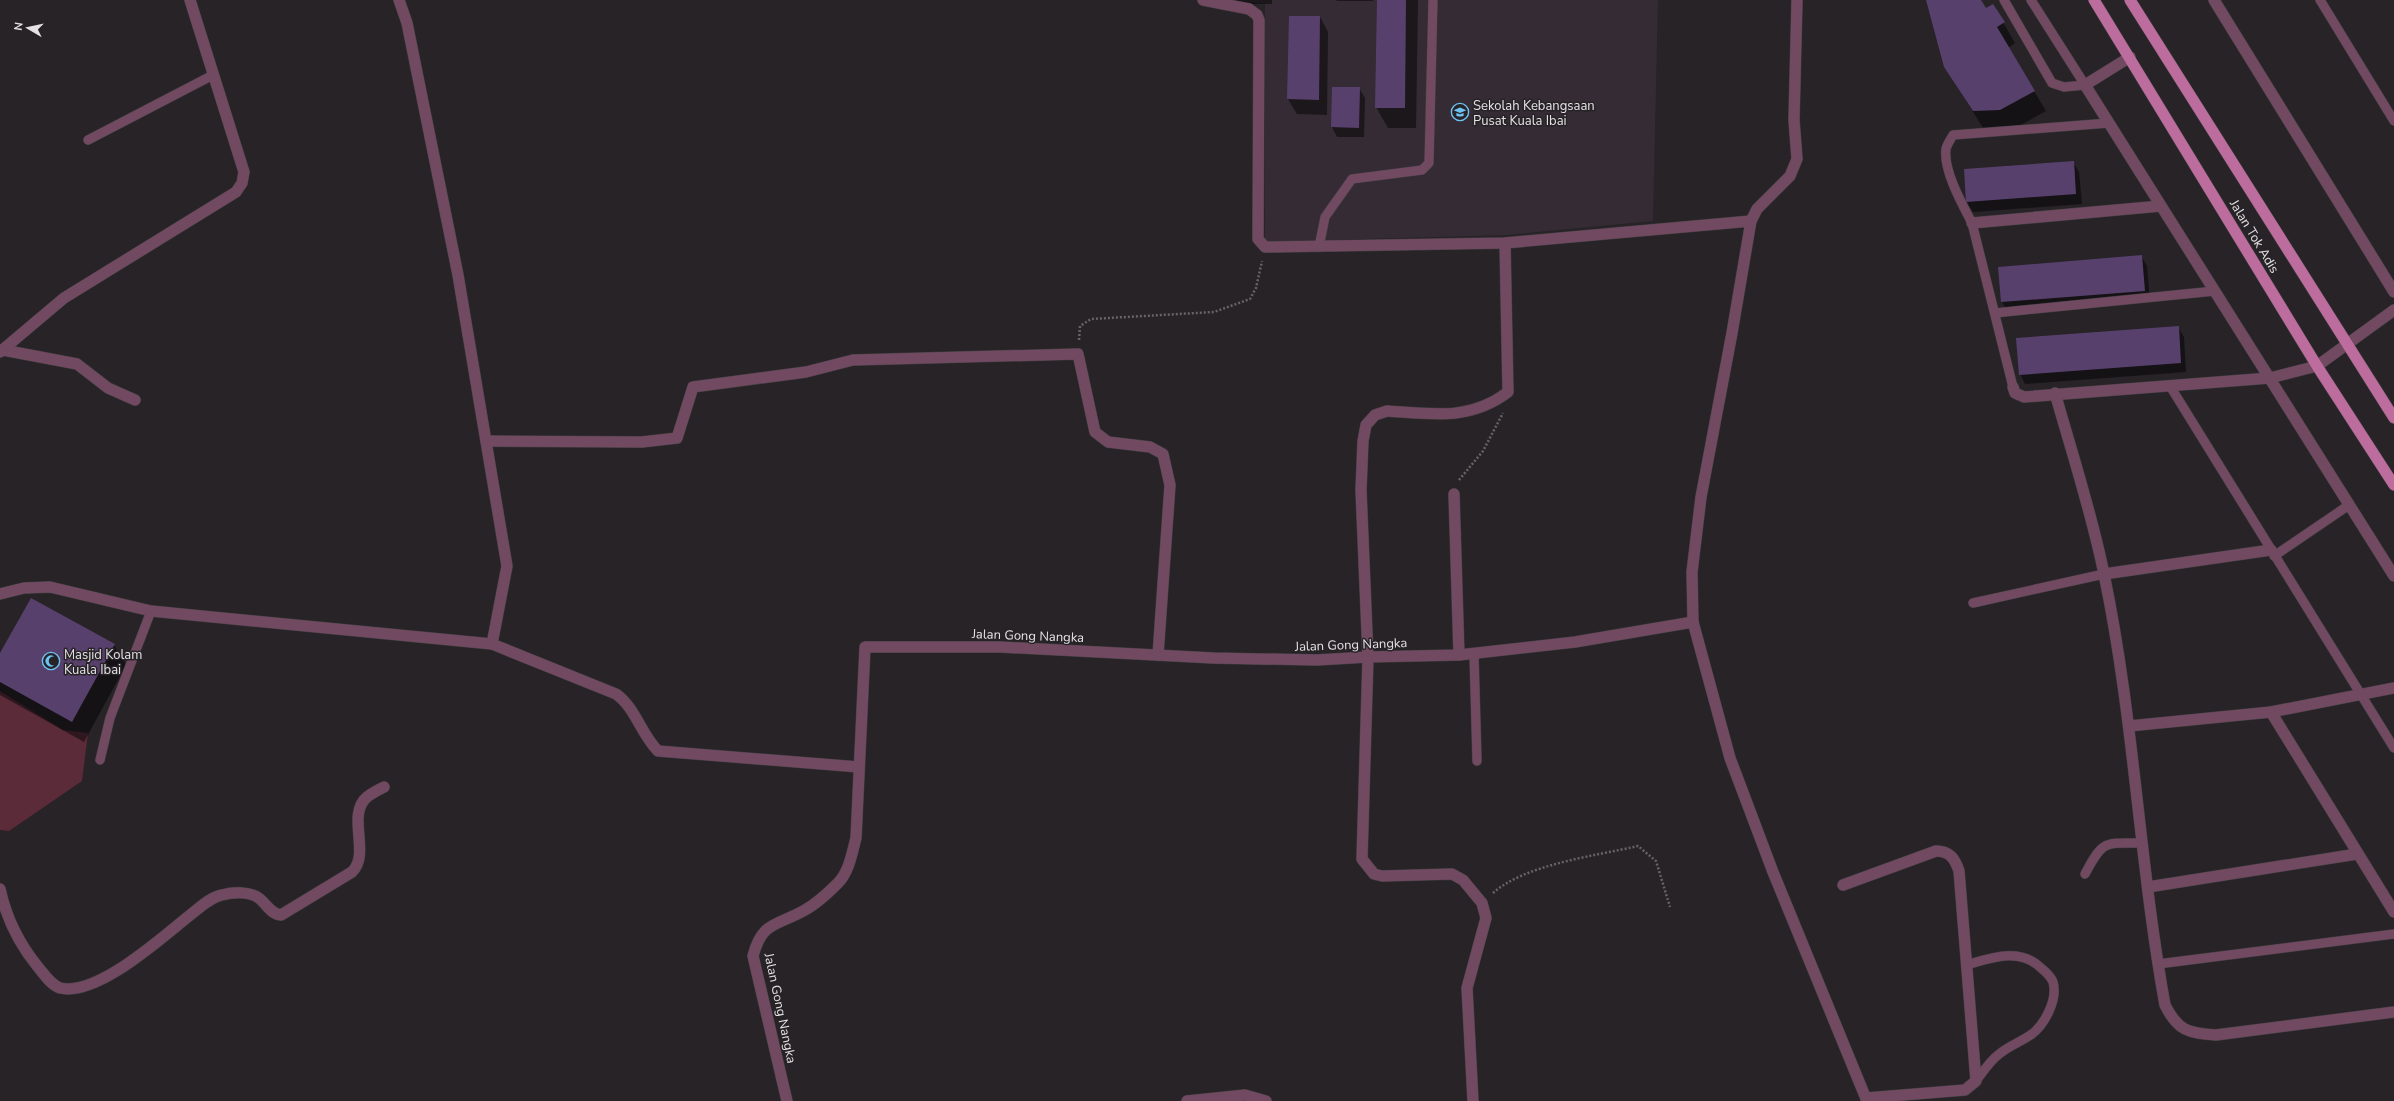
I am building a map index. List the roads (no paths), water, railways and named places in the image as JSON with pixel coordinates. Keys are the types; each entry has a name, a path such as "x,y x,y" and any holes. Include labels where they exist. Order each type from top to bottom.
{"main road":[{"name":"Jalan Tok Adis","path":"2094,0 2317,366 2394,486"},
{"name":"Jalan Tok Adis","path":"2130,0 2394,418"}],"street":[{"path":"1,351 64,298 236,192 242,183 244,172 190,0"},
{"path":"399,0 407,23 458,274 507,566 492,644"},
{"path":"1203,0 1249,9 1257,15 1259,20 1258,239 1265,247 1506,243 1751,221"},
{"path":"1797,0 1794,120 1797,159 1790,176 1757,209 1751,221 1732,333 1700,497 1692,572 1693,622 1730,758 1773,872 1866,1100 1965,1090 1976,1081 1959,871 1956,862 1949,854 1936,851 1843,885"},
{"path":"2214,0 2394,292"},
{"path":"2130,57 2085,85 2394,576"},
{"path":"1972,223 2161,206"},
{"path":"1473,1101 1467,988 1486,918 1482,902 1463,880 1452,874 1382,876 1374,874 1362,859 1368,657 1361,490 1363,441 1366,425 1375,416 1387,411 1463,413 1494,402 1508,392 1506,243"},
{"path":"2013,387 2015,392 2024,397 2055,393 2270,378 2317,366 2394,310"},
{"path":"1,351 77,364 108,388 135,400"},
{"path":"486,441 642,442 677,438 693,387 806,372 853,360 1078,354 1095,432 1108,442 1150,447 1163,454 1170,485 1158,655"},
{"path":"2055,393 2104,574 2129,726 2141,843 2158,964 2165,1005 2169,1013 2183,1030 2196,1034 2216,1035 2394,1012"},
{"path":"1454,494 1459,655"},
{"path":"2104,574 2272,553"},
{"path":"0,594 24,588 50,587 151,611 492,644 616,694 624,700 647,740 658,751 859,767"},
{"name":"Jalan Gong Nangka","path":"787,1101 753,956 758,939 768,927 806,910 839,882 849,863 856,838 865,647 1000,647 1158,655 1317,660 1474,654 1575,642 1693,622"},
{"path":"2129,726 2271,712 2394,688"},
{"path":"2271,712 2394,912"},
{"path":"0,889 3,904 25,952 49,981 58,987 71,989 112,975 203,906 221,895 252,895 260,898 273,913 281,915 352,872 358,863 358,838 362,804 366,798 384,787"},
{"path":"2148,887 2357,854"},
{"path":"1187,1101 1245,1095 1266,1101"}],"lane":[{"path":"1319,247 1325,217 1352,179 1422,170 1429,163 1433,0"},
{"path":"2004,0 2052,83 2064,87 2085,85 2031,0"},
{"path":"2320,0 2394,121"},
{"path":"88,140 213,75"},
{"path":"2013,387 1972,223 1960,201 1948,168 1946,149 1953,134 2109,123"},
{"path":"1995,312 2215,291"},
{"path":"2170,386 2394,748"},
{"path":"2272,553 2349,505"},
{"path":"1973,603 2104,574"},
{"path":"100,760 110,718 151,611"},
{"path":"1474,654 1477,761"},
{"path":"2085,874 2102,846 2113,843 2141,843"},
{"path":"2158,964 2394,934"},
{"path":"1966,965 2002,955 2022,957 2034,961 2047,973 2053,982 2051,1004 2040,1027 2031,1035 1997,1055 1976,1081"}],"place":[{"name":"Sekolah Kebangsaan Pusat Kuala Ibai","path":"1460,112"},
{"name":"Masjid Kolam Kuala Ibai","path":"51,661"}]}
